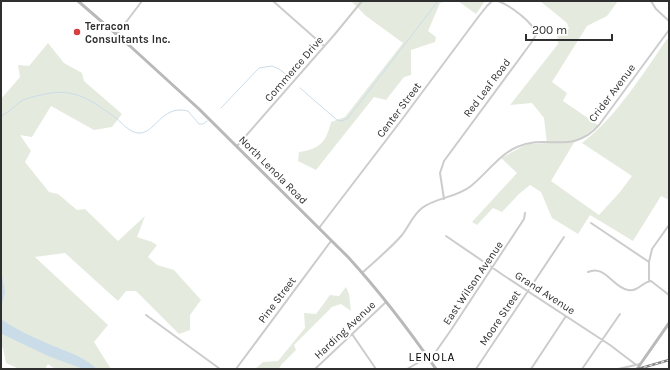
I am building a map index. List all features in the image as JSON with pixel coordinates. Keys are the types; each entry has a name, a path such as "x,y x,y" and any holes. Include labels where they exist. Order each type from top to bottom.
{"main road":[{"name":"North Lenola Road","path":"78,1 182,93 363,272 436,369"},
{"path":"637,369 669,323"}],"street":[{"path":"117,34 142,1"},
{"path":"273,1 324,46"},
{"name":"Commerce Drive","path":"237,146 362,1"},
{"name":"Center Street","path":"319,228 486,6 492,1"},
{"name":"Red Leaf Road","path":"444,199 440,174 444,161 531,43 536,34 535,29 526,19 499,1"},
{"path":"652,1 656,9 669,21"},
{"name":"Crider Avenue","path":"363,272 399,238 419,211 428,205 458,194 469,188 507,153 515,148 524,144 535,142 570,142 588,135 599,125 669,30"},
{"name":"East Wilson Avenue","path":"429,358 451,330 524,219 525,212"},
{"path":"591,223 649,262"},
{"path":"650,281 649,262 652,249 669,225"},
{"name":"Grand Avenue","path":"446,236 602,340 635,364"},
{"name":"Moore Street","path":"476,369 564,236"},
{"name":"Pine Street","path":"236,369 331,241"},
{"path":"588,272 592,270 607,275 624,289 630,291 650,281 657,284 669,294"},
{"name":"Harding Avenue","path":"315,369 386,302"},
{"path":"582,369 620,314"},
{"path":"146,316 220,369"},
{"path":"531,369 566,316"},
{"path":"352,334 376,369"},
{"path":"407,369 429,358"},
{"path":"618,369 635,364 641,364"},
{"path":"319,365 321,369"}],"shaded area":[{"path":"351,1 447,1 440,3 428,31 436,37 435,42 411,50 411,75 404,77 386,100 374,97 316,170 298,161 299,152 312,149 321,144 327,135 331,122 345,117 403,43 366,16"},
{"path":"458,1 485,1 476,14"},
{"path":"540,1 618,1 607,16 587,26 552,82 567,93 563,101 598,125 580,139 575,141 551,181 599,215 632,176 582,143 618,108 667,39 669,40 669,200 661,196 633,241 590,215 578,234 552,218 541,192 530,185 502,212 493,208 477,225 472,222 517,173 501,158 527,144 547,143 544,118 532,103 510,105 558,44 557,32 569,29 567,23"},
{"path":"48,43 64,63 82,73 84,81 122,114 112,127 94,130 51,106 32,137 20,135 31,151 25,162 49,192 58,194 77,210 85,209 118,241 145,216 137,237 157,245 148,257 157,265 174,270 201,300 190,315 190,330 179,334 136,291 126,291 118,301 65,253 35,257 108,325 94,342 111,369 55,369 48,364 45,369 19,369 6,363 3,348 1,347 1,99 20,77 18,65 29,66"},
{"path":"346,287 349,294 351,311 341,304 332,307 294,345 296,350 279,369 255,369 263,362 278,361 305,328 304,313 316,314 330,295 339,296"}],"water":[{"path":"1,270 5,292 1,308"},
{"path":"1,319 31,336 81,358 97,369 83,369 48,356 2,334"}],"waterway":[{"path":"300,88 337,120 342,121 348,118 438,1"},
{"path":"221,108 259,68 272,66 288,76"},
{"path":"1,116 23,100 39,95 62,92 71,93 88,99 128,128 138,133 149,129 165,115 179,110 188,111 199,124 203,124 207,121"}],"railway":[{"path":"638,369 669,360"}],"place":[{"name":"Terracon Consultants Inc.","path":"77,32"}],"district":[{"name":"LENOLA","path":"432,357"}]}
